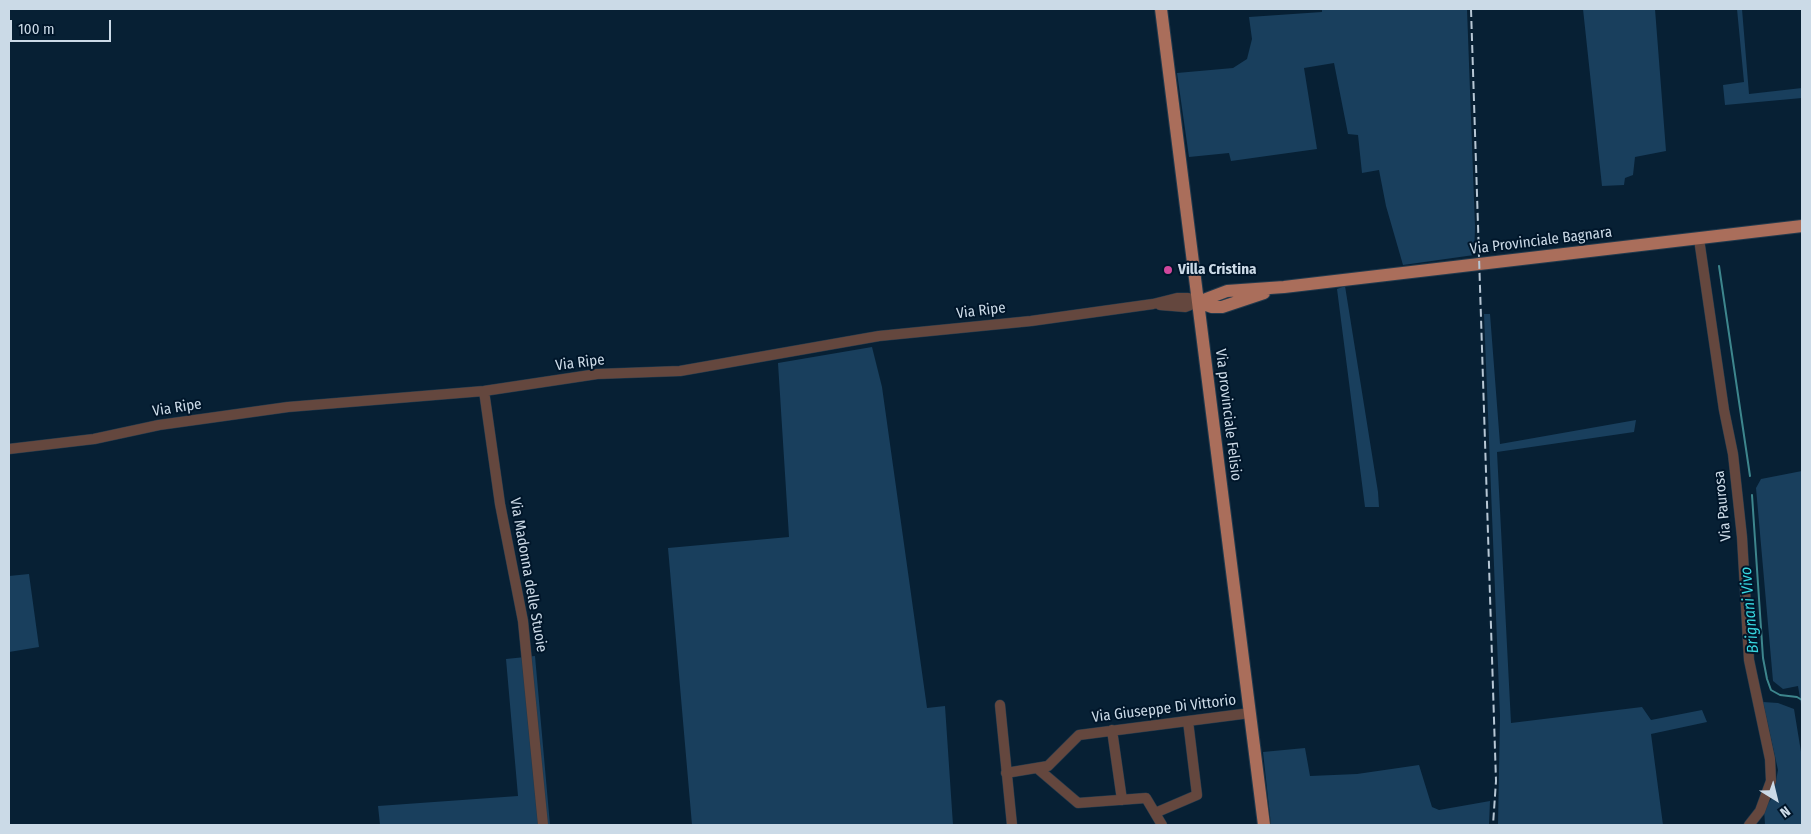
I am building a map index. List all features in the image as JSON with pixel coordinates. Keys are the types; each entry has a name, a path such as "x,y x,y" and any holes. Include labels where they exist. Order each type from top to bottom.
{"main road":[{"name":"Via provinciale Felisio","path":"1161,9 1264,825"},
{"name":"Via Provinciale Bagnara","path":"1195,281 1205,287 1227,291 1284,287 1802,226"},
{"name":"Via Provinciale Bagnara","path":"1198,302 1212,307 1222,307 1284,287"},
{"name":"Via Provinciale Bagnara","path":"1198,302 1227,291"},
{"path":"1205,356 1205,328 1209,318 1222,307"}],"street":[{"name":"Via Paurosa","path":"1699,239 1724,410 1733,454 1742,537 1750,660 1770,759 1771,781 1760,811 1749,825"},
{"name":"Via Ripe","path":"9,449 94,439 159,425 288,407 484,391 597,374 680,372 879,336 955,330 1153,304 1177,298 1188,298 1198,302"},
{"name":"Via Madonna delle Stuoie","path":"484,391 500,504 523,621 542,825"},
{"path":"1000,705 1012,825"},
{"name":"Via Giuseppe Di Vittorio","path":"1006,773 1048,766 1079,735 1250,713"},
{"path":"1155,813 1197,795 1188,721"},
{"path":"1112,730 1122,800"},
{"path":"1037,768 1078,803 1146,798 1162,825"}],"shaded area":[{"path":"1322,9 1467,9 1475,227 1474,255 1403,265 1386,206 1379,170 1362,173 1358,135 1348,134 1334,63 1304,68 1317,149 1231,161 1229,153 1189,157 1177,73 1233,68 1247,59 1252,39 1249,17 1322,12"},
{"path":"1583,9 1655,9 1666,151 1635,157 1633,175 1625,178 1624,185 1602,186"},
{"path":"1737,9 1742,9 1749,94 1802,88 1802,98 1725,105 1723,85 1744,82"},
{"path":"1345,286 1379,507 1365,507 1337,289"},
{"path":"1484,314 1490,314 1500,444 1636,420 1634,432 1497,452 1511,723 1642,707 1651,720 1702,710 1707,722 1651,734 1663,825 1498,825 1500,716"},
{"path":"872,347 882,387 927,708 945,706 953,825 692,825 668,548 789,537 778,363"},
{"path":"1802,471 1802,710 1798,686 1783,689 1773,681 1756,488 1761,479"},
{"path":"29,574 39,647 9,652 9,576"},
{"path":"535,656 550,825 380,825 378,806 518,796 506,659"},
{"path":"1763,702 1778,703 1794,709 1802,758 1802,825 1765,825 1764,808 1773,797 1778,770"},
{"path":"1305,748 1310,776 1357,774 1419,765 1432,807 1439,810 1490,801 1489,825 1271,825 1263,752"}],"waterway":[{"path":"1719,266 1750,476"},
{"name":"Brignani Vivo","path":"1752,495 1763,658 1767,679 1771,690 1780,695 1797,697 1802,700"}],"railway":[{"path":"1471,9 1496,781 1493,825"}],"place":[{"name":"Villa Cristina","path":"1168,270"}]}
